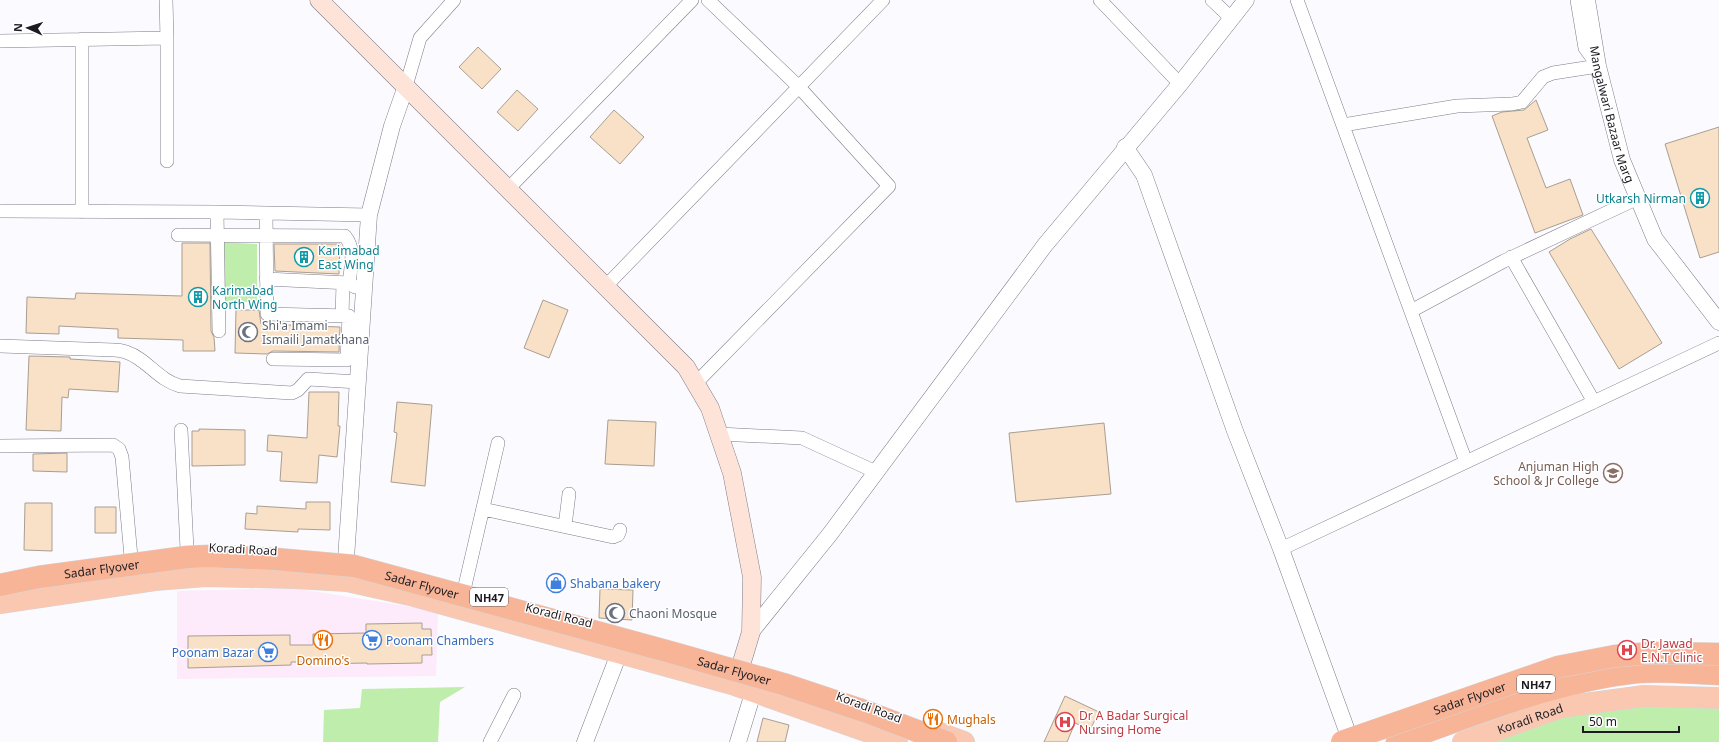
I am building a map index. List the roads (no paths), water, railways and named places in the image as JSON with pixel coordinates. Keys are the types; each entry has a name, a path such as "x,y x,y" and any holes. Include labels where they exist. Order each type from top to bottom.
{"highway":[{"name":"Sadar Flyover","path":"0,585 39,577 187,557 209,556 275,559 354,566 784,684 867,712 946,742"},
{"name":"Sadar Flyover","path":"0,592 120,572 205,565 287,568 361,574 679,660 791,693 928,742"},
{"name":"Sadar Flyover","path":"1342,742 1508,683 1558,667 1615,656 1652,652 1719,654"},
{"name":"Sadar Flyover","path":"1397,742 1557,687 1597,678 1638,672 1719,674"},
{"path":"1427,742 1558,698 1599,686 1644,679 1719,681"}],"main road":[{"path":"320,0 686,367 696,383 710,408 732,473 752,577 751,666 744,688"},
{"name":"Koradi Road","path":"0,575 203,547 291,552 346,559 751,666 870,706 964,742"},
{"name":"Koradi Road","path":"0,604 155,580 206,576 347,581 410,595 621,652 744,688 897,742"},
{"name":"NH47","path":"1361,742 1479,701 1566,676 1631,666 1719,667"},
{"name":"Koradi Road","path":"1463,742 1562,706 1644,696 1719,698"}],"street":[{"path":"166,0 167,161"},
{"path":"346,559 370,215 392,126 406,86 420,38 454,0"},
{"path":"508,189 692,0"},
{"path":"696,383 889,186 799,86 708,0"},
{"path":"606,286 883,0"},
{"path":"1100,0 1180,84"},
{"path":"1212,0 1231,18"},
{"path":"751,632 830,534 1045,245 1180,84 1246,0"},
{"path":"1297,0 1466,462"},
{"name":"Mangalwari Bazaar Marg","path":"1587,1 1598,66 1622,160 1655,238 1718,319"},
{"path":"0,41 167,38"},
{"path":"82,39 82,212"},
{"path":"1343,125 1457,106 1512,104 1522,102 1543,78 1553,73 1598,66"},
{"path":"1125,148 1144,175 1235,431 1281,549 1351,742"},
{"path":"1411,311 1511,257 1638,198"},
{"path":"0,211 217,212 370,215"},
{"path":"217,212 219,331"},
{"path":"266,213 267,314 346,316"},
{"path":"178,235 345,236 350,242 352,251 346,283 347,360 273,359"},
{"path":"1511,257 1594,402"},
{"path":"266,279 346,283 364,296"},
{"path":"346,316 364,296"},
{"path":"1281,549 1719,343"},
{"path":"0,346 114,350 127,352 143,362 166,381 180,386 292,393 298,390 308,379 358,382"},
{"path":"181,430 187,549"},
{"path":"719,434 802,438 876,472"},
{"path":"464,590 498,443"},
{"path":"0,446 113,446 119,449 122,457 131,557"},
{"path":"565,526 569,494"},
{"path":"483,509 613,537 618,535 620,530"},
{"path":"585,742 621,652 627,632"},
{"path":"738,742 744,688"},
{"path":"490,742 514,695"}],"place":[{"name":"Utkarsh Nirman","path":"1700,198"},
{"name":"Karimabad East Wing","path":"304,257"},
{"name":"Karimabad North Wing","path":"198,297"},
{"name":"Shi'a Imami Ismaili Jamatkhana","path":"248,332"},
{"name":"Anjuman High School & Jr College","path":"1613,473"},
{"name":"Shabana bakery","path":"556,583"},
{"name":"Chaoni Mosque","path":"615,613"},
{"name":"Domino's","path":"323,640"},
{"name":"Poonam Chambers","path":"372,640"},
{"name":"Dr. Jawad E.N.T Clinic","path":"1627,650"},
{"name":"Poonam Bazar","path":"268,652"},
{"name":"Mughals","path":"933,719"},
{"name":"Dr A Badar Surgical Nursing Home","path":"1065,722"}]}
